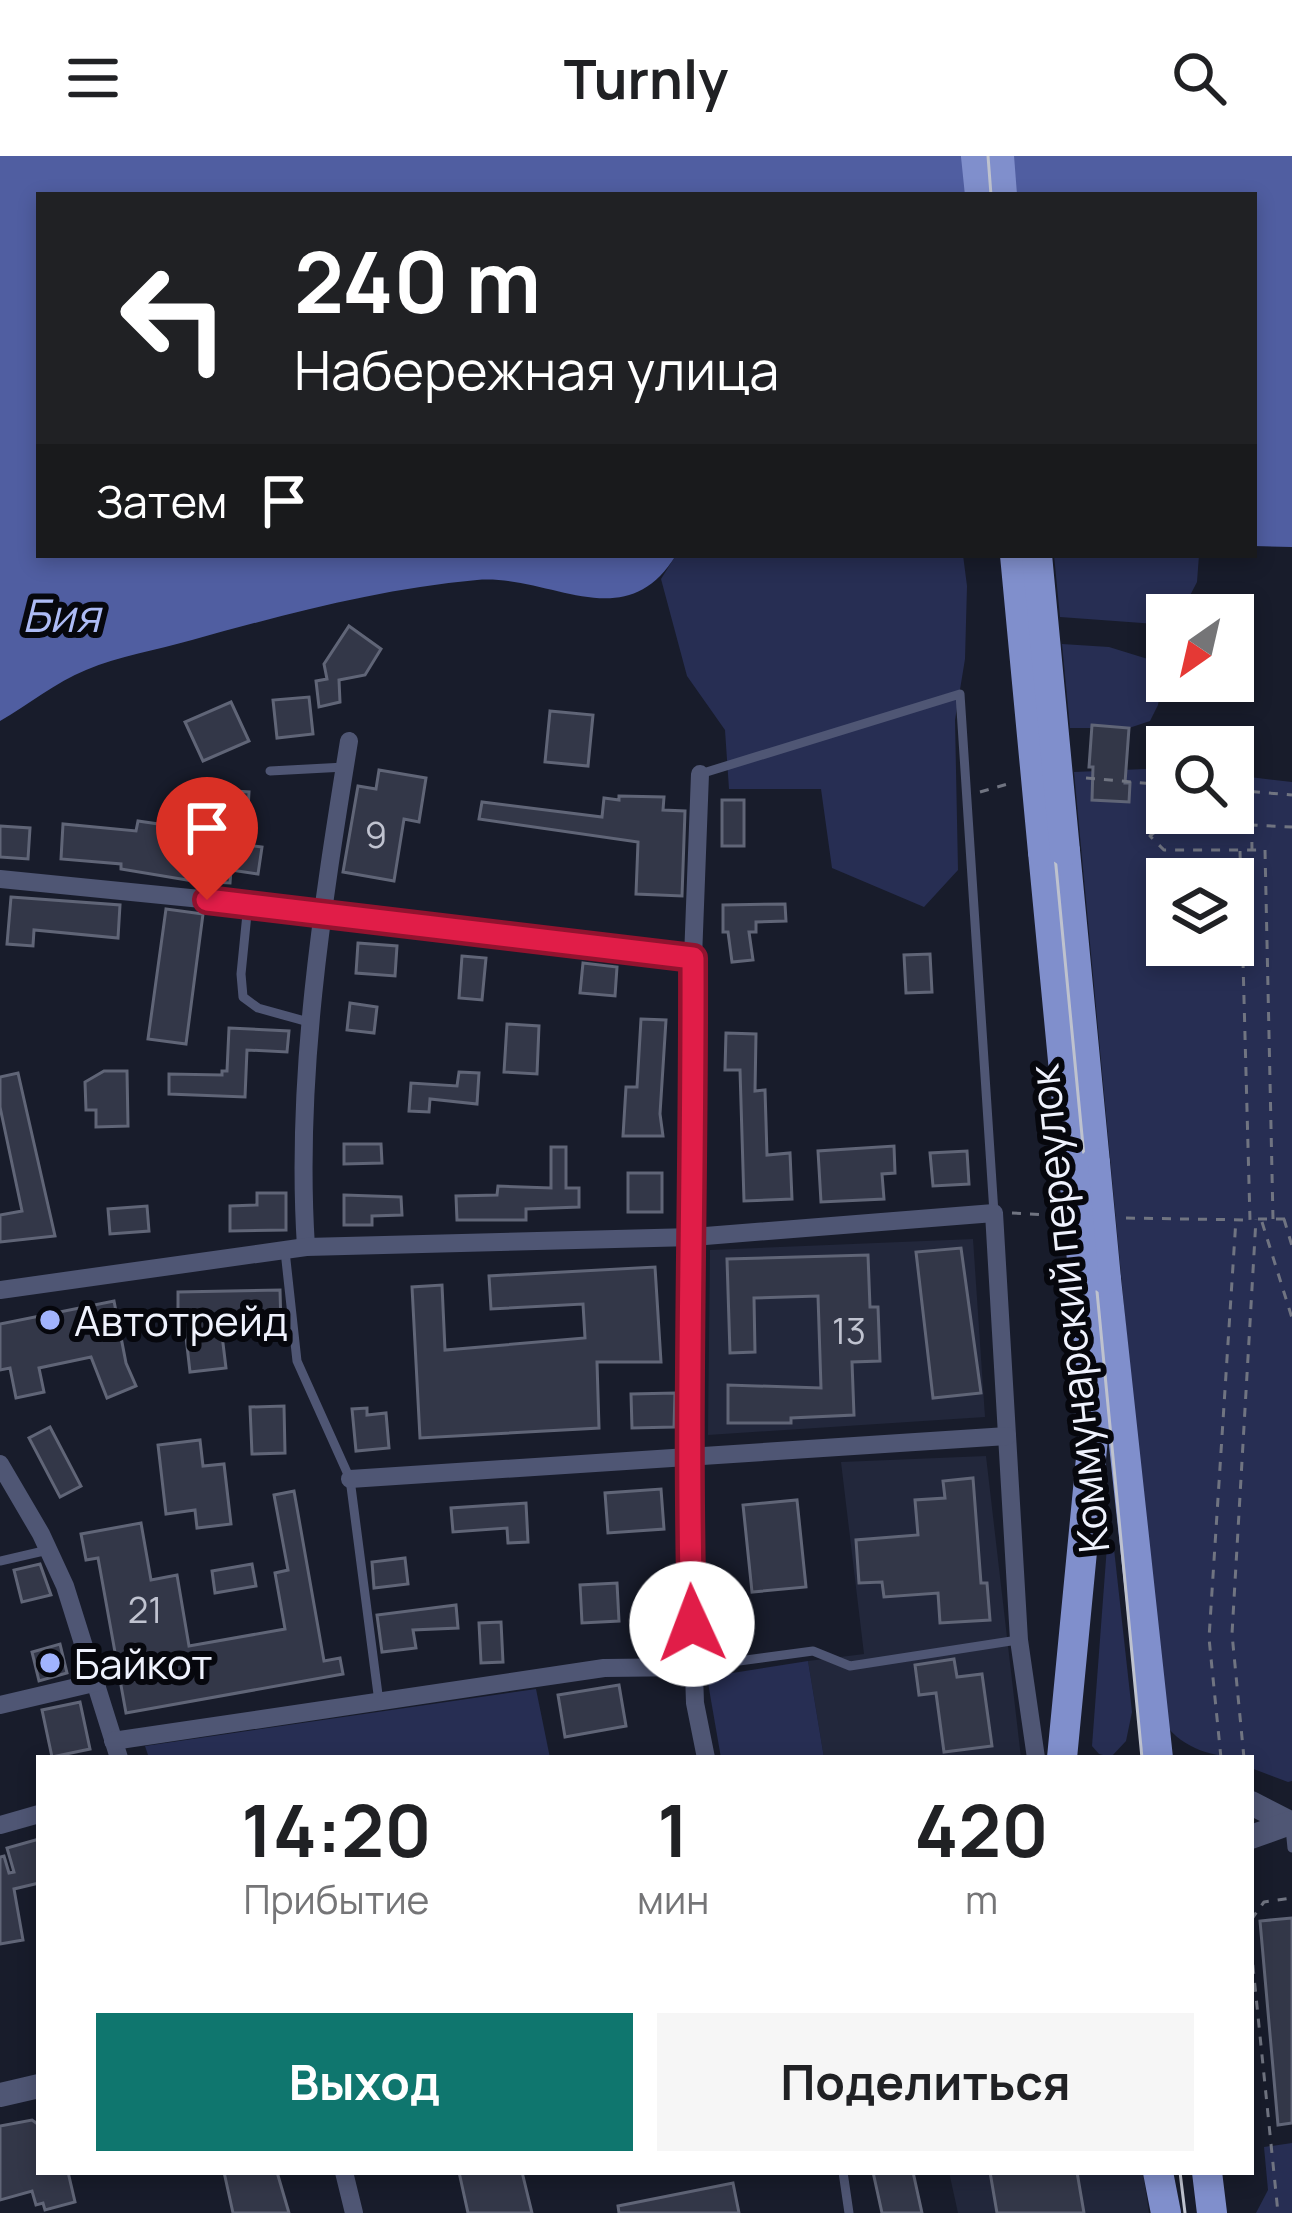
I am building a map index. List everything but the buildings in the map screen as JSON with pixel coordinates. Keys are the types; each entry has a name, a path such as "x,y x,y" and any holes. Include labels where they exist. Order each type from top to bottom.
{"main road":[{"path":"976,156 980,192"},
{"path":"999,156 1003,192"},
{"path":"1015,558 1054,851"},
{"path":"1037,558 1054,851"},
{"name":"Коммунарский переулок","path":"1054,851 1095,1280 1158,1755"},
{"name":"Коммунарский переулок","path":"1062,1755 1095,1417 1095,1280"},
{"path":"1159,2175 1166,2213"},
{"path":"1207,2175 1212,2213"}],"street":[{"path":"306,1247 301,1158 312,1023 322,911 349,741"},
{"path":"700,774 687,1456 695,1703 705,1755"},
{"path":"0,879 322,911 693,958"},
{"path":"0,1291 306,1247 693,1237 994,1213 1019,1640 1036,1755"},
{"path":"350,1479 1007,1436"},
{"path":"0,1464 48,1550 98,1682 116,1749 604,1668 694,1666"},
{"path":"0,1705 98,1682"},
{"path":"1153,1723 1173,1755"},
{"path":"1254,1805 1291,1831"},
{"path":"0,1825 36,1815"},
{"path":"1254,1833 1291,1831"},
{"path":"0,2095 36,2087"},
{"path":"345,2175 354,2213"}],"lane":[{"path":"700,774 960,694 994,1213"},
{"path":"270,771 345,767"},
{"path":"248,904 243,997 259,1008 312,1023"},
{"path":"285,1251 297,1361 350,1479 379,1702"},
{"path":"0,1561 48,1550"},
{"path":"694,1666 813,1651 850,1666 1019,1640"},
{"path":"843,2175 849,2213"}],"path":[{"path":"1091,778 1146,782"},
{"path":"1254,792 1292,795"},
{"path":"1254,825 1292,827"},
{"path":"1152,834 1164,850 1264,850 1273,1220"},
{"path":"1251,834 1252,850"},
{"path":"1240,851 1256,1219 1232,1634 1244,1755"},
{"path":"1256,1219 1292,1318"},
{"path":"1284,1219 1292,1246"},
{"path":"1164,1220 1292,1220"},
{"path":"1221,1755 1209,1638 1236,1220"},
{"path":"1254,1916 1264,1902 1292,1898"},
{"path":"1254,1977 1278,2213"}],"shaded area":[{"path":"674,558 963,558 965,659 955,720 958,870 924,907 832,868 821,789 729,789 725,730 687,676 661,579"},
{"path":"1054,558 1199,558 1191,594 1146,594 1146,623 1060,617"},
{"path":"1062,644 1109,647 1146,658 1146,702 1158,702 1150,721 1129,728 1070,728"},
{"path":"1146,769 1146,834 1254,834 1254,777 1292,782 1292,1781 1254,1769 1254,1755 1216,1755 1195,1748 1168,1728 1147,1552 1074,772"},
{"path":"973,1239 985,1417 708,1435 710,1250"},
{"path":"986,1456 1021,1755 824,1755 808,1661 864,1654 841,1462"},
{"path":"1107,1546 1114,1549 1132,1712 1126,1741 1113,1755 1099,1754 1092,1746"},
{"path":"808,1661 824,1755 720,1755 707,1677"},
{"path":"536,1689 549,1755 148,1755 145,1746"},
{"path":"1292,2143 1292,2213 1256,2213 1268,2190 1264,2147"},
{"path":"950,2175 1143,2175 1149,2213 958,2213"}],"water":[{"name":"Бия","path":"0,156 1292,156 1292,547 1257,546 1257,192 36,192 36,558 674,558 656,580 634,594 610,598 477,580 298,612 99,665 0,721"}],"tram line":[{"path":"988,156 991,192"},
{"path":"1026,558 1142,1755"},
{"path":"1180,2175 1185,2213"}],"place":[{"name":"Автотрейд","path":"50,1320"},
{"name":"Байкот","path":"50,1663"}],"route":[{"path":"207,900 693,958 687,1456 692,1624"}]}
